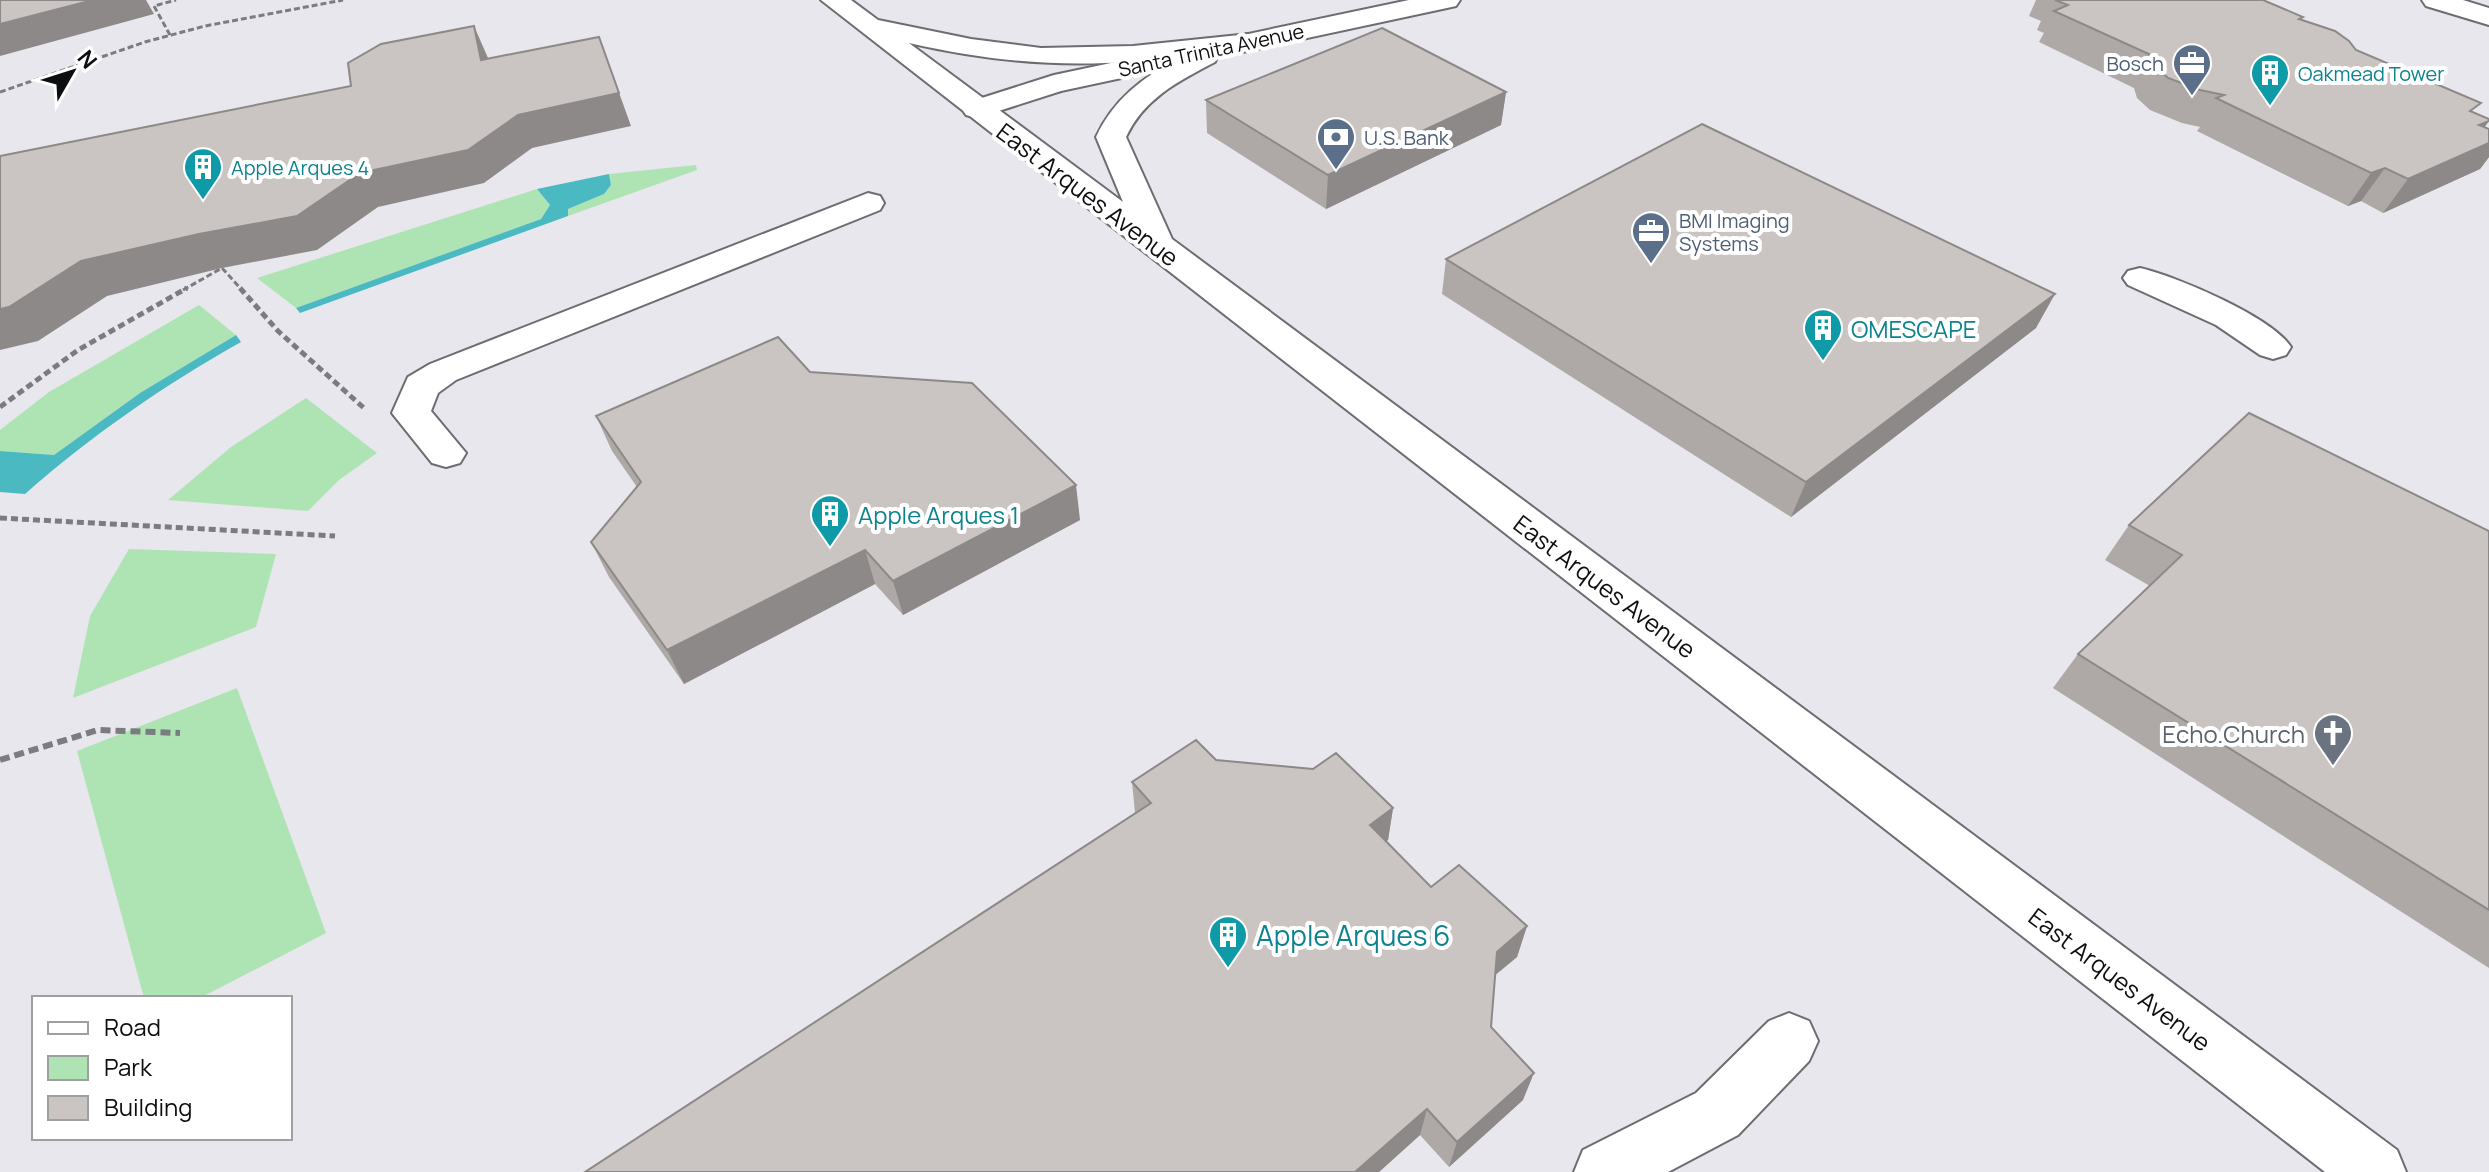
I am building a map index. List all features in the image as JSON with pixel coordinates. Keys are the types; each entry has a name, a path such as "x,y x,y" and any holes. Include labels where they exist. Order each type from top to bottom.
{"main road":[{"name":"East Arques Avenue","path":"834,0 2375,1172"},
{"name":"Santa Trinita Avenue","path":"977,109 1054,84 1447,0"},
{"path":"2435,0 2489,17"},
{"path":"866,24 957,46 1061,57 1146,54 1249,42"},
{"path":"1159,248 1111,137 1120,114 1156,83 1206,56 1249,42"},
{"path":"446,453 411,413 421,386 443,372 868,203"},
{"path":"2140,278 2229,317 2273,347"},
{"path":"1605,1172 1717,1114 1789,1041"}],"path":[{"path":"170,35 154,6 176,0"},
{"path":"0,92 170,35 343,0"},
{"path":"0,407 78,350 222,268 278,331 368,412"},
{"path":"0,518 335,536"},
{"path":"0,760 98,730 180,733"}],"green space":[{"path":"696,165 697,170 568,216 568,209 604,194 611,185 609,174"},
{"path":"537,189 550,205 541,219 296,308 257,278"},
{"path":"199,305 236,335 140,393 54,455 0,451 0,430 49,392"},
{"path":"306,398 377,453 339,480 308,511 168,500 231,447"},
{"path":"129,549 276,554 256,627 73,698 90,616"},
{"path":"237,688 326,933 204,996 143,996 77,751"}],"water":[{"path":"609,174 611,185 604,194 568,209 568,216 300,313 296,308 541,219 550,205 537,189"},
{"path":"236,335 241,342 129,412 25,494 0,492 0,451 54,455 140,393"}],"building":[{"path":"0,0 93,0 0,24"},
{"name":"Oakmead Tower","path":"2055,0 2263,0 2303,17 2299,19 2335,31 2356,50 2481,103 2470,111 2489,119 2479,125 2489,129 2489,143 2408,179 2385,168 2371,173 2216,98 2224,95 2168,78 2154,66 2151,55 2054,11 2068,5"},
{"name":"Apple Arques 4","path":"474,26 481,60 599,37 619,93 518,115 468,150 360,173 297,216 81,261 9,307 0,309 0,156 351,86 348,63 381,44"},
{"path":"1382,28 1506,92 1328,175 1206,100"},
{"path":"1702,124 2055,294 1806,482 1446,259"},
{"name":"Apple Arques 1","path":"778,337 810,372 972,383 1076,485 893,581 865,550 667,650 591,542 641,482 596,416"},
{"name":"Echo.Church","path":"2249,413 2489,531 2489,910 2078,654 2182,555 2129,525"},
{"name":"Apple Arques 6","path":"1196,740 1216,760 1313,769 1336,753 1393,808 1370,825 1431,887 1459,865 1527,926 1497,952 1491,1027 1534,1073 1457,1142 1427,1109 1355,1172 585,1172 1151,803 1132,782"}],"place":[{"name":"Bosch","path":"2192,97"},
{"name":"Oakmead Tower","path":"2270,107"},
{"name":"U.S. Bank","path":"1336,171"},
{"name":"Apple Arques 4","path":"203,201"},
{"name":"BMI Imaging Systems","path":"1651,265"},
{"name":"OMESCAPE","path":"1823,362"},
{"name":"Apple Arques 1","path":"830,548"},
{"name":"Echo.Church","path":"2333,767"},
{"name":"Apple Arques 6","path":"1228,969"}]}
